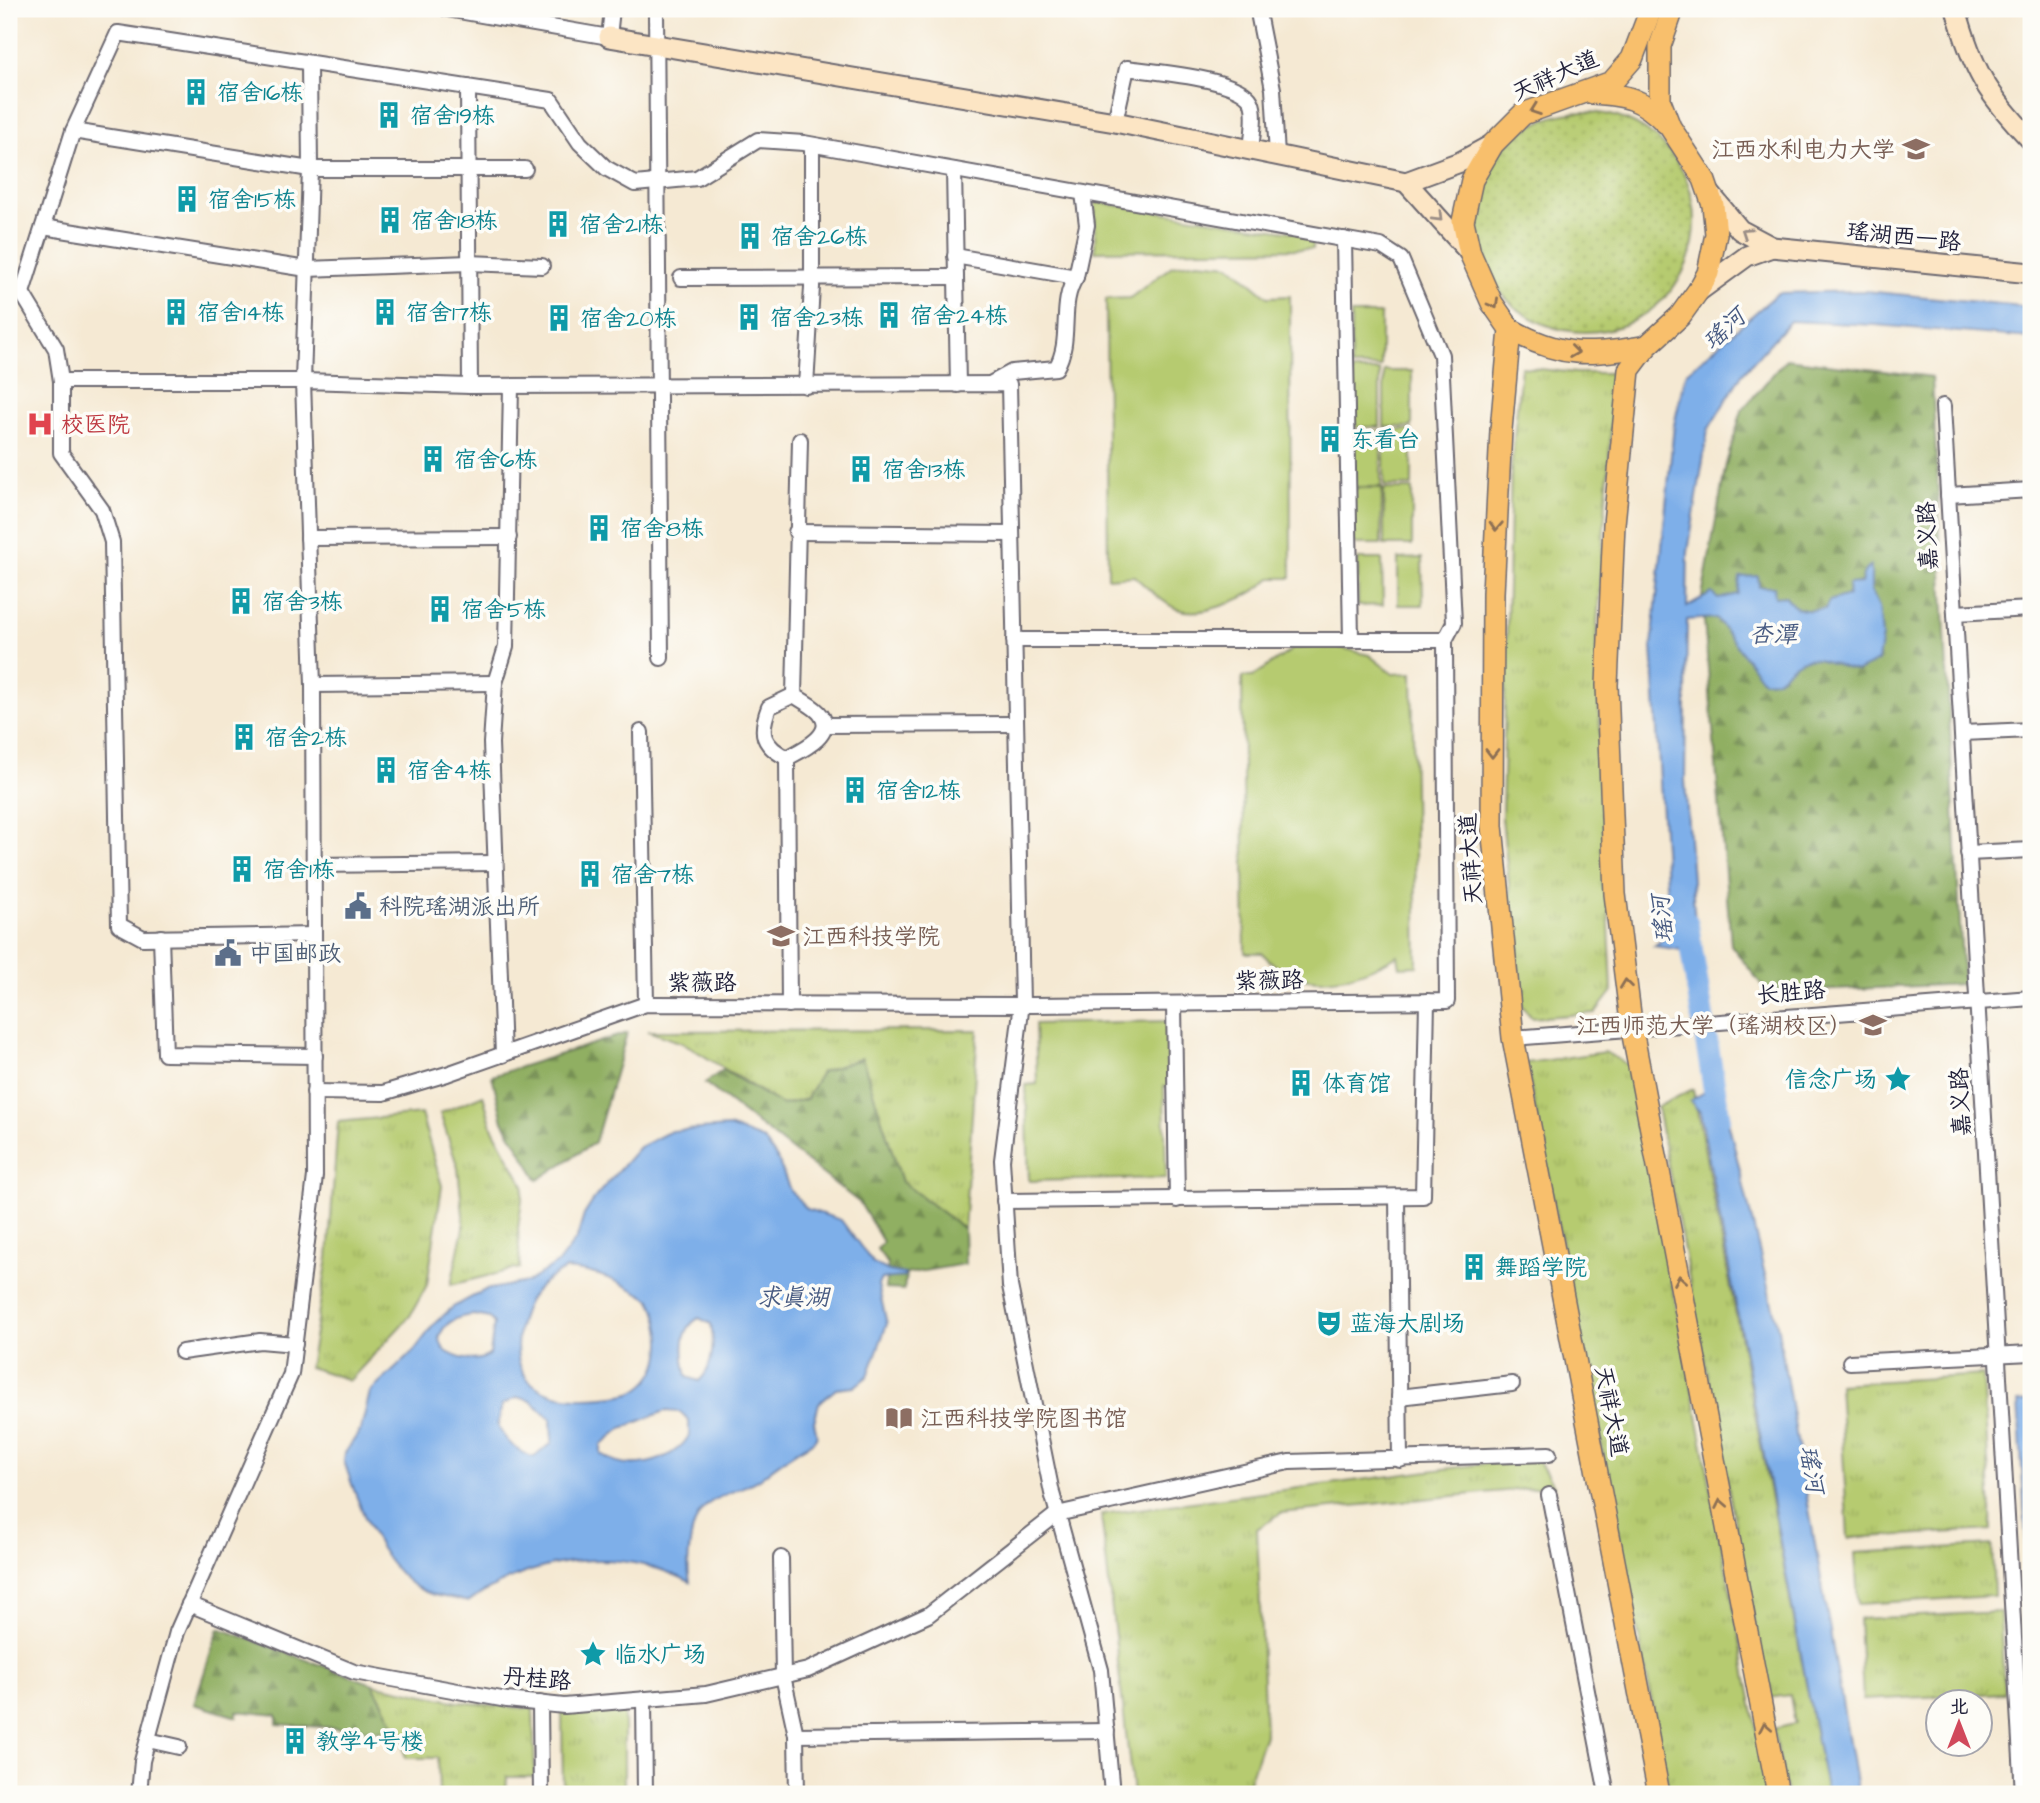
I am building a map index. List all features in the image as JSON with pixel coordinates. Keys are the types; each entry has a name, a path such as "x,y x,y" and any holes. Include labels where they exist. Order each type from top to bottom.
{"main road":[{"name":"天祥大道","path":"1651,9 1632,59 1612,82 1523,114 1493,144 1472,180 1464,221 1471,253 1492,303 1510,329 1501,430 1493,593 1492,826 1513,1038 1659,1794"},
{"path":"1670,127 1660,101 1660,47 1673,9"},
{"path":"1583,92 1631,97 1647,104 1670,127 1704,179 1716,234 1708,273 1698,291 1680,316 1647,346 1629,370 1614,524 1607,685 1615,894 1632,1030 1778,1794"},
{"path":"1510,329 1537,344 1575,354 1603,354 1647,346"}],"street":[{"path":"447,9 1115,122 1406,181 1460,162 1493,144"},
{"path":"609,37 612,9"},
{"path":"656,9 661,659"},
{"path":"1956,9 1968,53 1996,103 2031,139"},
{"path":"1259,18 1273,89 1277,155"},
{"path":"314,935 143,938 119,925 112,542 102,510 61,453 61,381 56,349 23,293 73,131 118,33 551,100 580,144 606,168 635,184 697,178 758,140 811,145 1381,246 1401,259 1441,355 1454,623 1445,640 1447,1001 1427,1001 1423,1196 1004,1201"},
{"path":"139,1794 148,1740 177,1632 291,1374 315,1176 313,685 303,381 310,169 309,63"},
{"path":"1115,122 1127,68 1227,84 1247,94 1253,103 1251,150"},
{"path":"468,87 470,386"},
{"path":"73,131 310,169 525,169"},
{"path":"806,386 812,279 811,145"},
{"path":"954,170 958,384"},
{"path":"1406,181 1471,253"},
{"path":"1708,191 1740,230 1772,247"},
{"path":"990,384 1012,372 1056,368 1064,355 1068,289 1076,277 1087,225 1083,193"},
{"path":"43,227 307,269 469,263 542,266"},
{"path":"1344,239 1351,640"},
{"path":"1698,291 1747,256 1772,247"},
{"name":"瑶湖西一路","path":"1772,247 2031,273"},
{"path":"955,256 1076,277"},
{"path":"681,278 956,277"},
{"path":"61,381 303,381 470,386 1009,384 1021,1005 1002,1160 1010,1286 1057,1514 1101,1670 1112,1794"},
{"path":"503,1055 491,743 495,682 506,647 511,386"},
{"name":"嘉义路","path":"1943,407 2023,1794"},
{"path":"794,695 800,440"},
{"path":"1948,495 2031,490"},
{"path":"796,533 1012,534"},
{"path":"308,538 509,537"},
{"path":"1955,613 2031,609"},
{"path":"1014,640 1445,640"},
{"path":"313,685 495,682"},
{"path":"787,758 812,744 825,725 821,715 794,695"},
{"path":"787,758 773,751 763,740 761,727 769,708 794,695"},
{"path":"825,725 1016,724"},
{"path":"1962,733 2031,730"},
{"path":"641,732 646,1004"},
{"path":"787,758 789,1005"},
{"path":"1968,853 2031,850"},
{"path":"314,865 495,863"},
{"path":"161,937 165,1054 315,1056"},
{"name":"长胜路","path":"1513,1038 1977,1000 2031,998"},
{"name":"紫薇路","path":"314,1091 383,1093 503,1055 646,1004 1021,1005 1427,1001"},
{"path":"1174,1004 1177,1200"},
{"path":"1398,1197 1399,1460"},
{"path":"182,1352 260,1341 295,1344"},
{"path":"1850,1362 2031,1353"},
{"path":"1399,1397 1512,1384"},
{"path":"1057,1514 1289,1462 1549,1454"},
{"path":"1549,1495 1607,1794"},
{"name":"丹桂路","path":"189,1604 354,1671 564,1706 706,1694 808,1670 928,1615 1057,1514"},
{"path":"781,1558 782,1676 796,1735 797,1794"},
{"path":"644,1699 645,1794"},
{"path":"540,1703 541,1794"},
{"path":"796,1735 1107,1731"},
{"path":"148,1740 179,1747"}],"green space":[{"path":"1574,112 1596,112 1627,120 1646,130 1663,144 1677,161 1687,180 1695,222 1687,264 1677,283 1663,300 1646,314 1627,324 1596,332 1574,332 1533,319 1515,307 1500,292 1483,264 1475,233 1475,211 1488,170 1500,152 1515,137 1543,120"},
{"path":"1095,202 1313,235 1313,249 1095,251"},
{"path":"1198,262 1230,265 1268,297 1290,296 1291,578 1271,578 1252,592 1227,604 1200,611 1188,611 1177,609 1165,602 1134,576 1108,578 1106,299 1130,298 1172,266"},
{"path":"1351,314 1381,314 1381,367 1351,367"},
{"path":"1786,359 1932,377 1963,984 1768,993 1731,945 1702,597 1726,464 1742,410"},
{"path":"1521,367 1576,373 1615,373 1596,640 1612,991 1595,1013 1532,1018 1522,1006 1502,818 1511,470"},
{"path":"1352,371 1380,371 1380,427 1352,427"},
{"path":"1384,371 1412,371 1412,427 1384,427"},
{"path":"1384,430 1412,430 1412,486 1384,486"},
{"path":"1352,431 1381,431 1381,487 1352,487"},
{"path":"1353,488 1382,488 1381,544 1353,544"},
{"path":"1384,489 1412,489 1412,545 1384,545"},
{"path":"1422,558 1423,605 1398,605 1398,559"},
{"path":"1358,559 1382,559 1383,605 1358,606"},
{"path":"1328,644 1369,655 1393,674 1412,673 1417,966 1400,967 1398,955 1346,977 1310,979 1293,975 1262,953 1245,953 1242,677 1252,677 1293,649"},
{"path":"1169,1021 1171,1087 1164,1086 1166,1178 1029,1181 1026,1085 1037,1084 1035,1024"},
{"path":"978,1030 964,1229 902,1182 862,1058 821,1072 807,1099 782,1105 685,1044 648,1031"},
{"path":"627,1033 595,1142 538,1180 503,1121 492,1076"},
{"path":"1605,1052 1631,1067 1769,1794 1670,1794 1526,1063"},
{"path":"862,1058 902,1182 964,1229 965,1264 906,1274 904,1290 885,1289 888,1264 877,1249 883,1242 860,1203 705,1083 723,1070 782,1105 807,1099 821,1072"},
{"path":"1693,1089 1827,1794 1787,1794 1773,1729 1795,1724 1790,1695 1768,1698 1657,1107"},
{"path":"483,1095 492,1127 524,1186 518,1228 520,1268 451,1285 464,1224 458,1168 440,1113"},
{"path":"421,1114 442,1186 427,1285 410,1316 350,1380 309,1367 328,1258 338,1122"},
{"path":"1983,1375 1992,1530 1848,1538 1839,1384"},
{"path":"1536,1457 1554,1486 1281,1513 1257,1529 1265,1734 1245,1794 1133,1794 1101,1514"},
{"path":"1992,1545 1994,1596 1858,1604 1855,1553"},
{"path":"2000,1612 2004,1693 1994,1693 1994,1688 1924,1688 1924,1697 1863,1700 1859,1619"},
{"path":"219,1628 373,1684 398,1732 277,1724 277,1715 237,1711 237,1717 194,1704"},
{"path":"373,1684 458,1702 533,1709 535,1777 507,1777 506,1794 439,1794 438,1758 405,1758 403,1732 398,1732"},
{"path":"624,1711 624,1794 563,1794 562,1712"}],"water":[{"name":"杏潭","path":"1864,291 2031,307 2031,338 1790,321 1742,374 1708,430 1688,552 1687,607 1712,593 1718,599 1738,594 1740,577 1758,576 1759,587 1774,587 1775,597 1786,596 1789,602 1802,610 1825,609 1829,601 1848,595 1849,584 1861,583 1864,572 1871,566 1871,590 1879,607 1882,636 1878,661 1858,671 1823,660 1807,659 1789,669 1777,680 1763,681 1716,618 1687,620 1685,780 1697,952 1654,946 1669,934 1652,646 1674,425 1686,373 1778,293"},
{"path":"1719,1083 1778,1329 1858,1794 1827,1794 1700,1112 1690,1101"},
{"name":"求真湖","path":"729,1127 764,1140 778,1160 790,1190 807,1209 841,1220 873,1263 889,1271 905,1274 904,1277 881,1279 878,1285 887,1324 868,1376 854,1387 836,1389 819,1403 814,1422 817,1435 814,1441 754,1482 707,1505 696,1521 690,1542 690,1582 662,1570 605,1560 548,1566 494,1587 468,1602 431,1594 414,1586 387,1557 375,1538 344,1461 345,1453 361,1429 370,1392 413,1352 436,1322 453,1307 485,1290 527,1282 558,1263 577,1238 584,1215 596,1196 639,1147 671,1131","holes":["566,1269 578,1270 620,1283 651,1300 659,1322 661,1346 659,1358 649,1380 632,1392 618,1396 586,1398 552,1394 528,1379 520,1366 517,1350 521,1318 529,1300 548,1280","457,1318 489,1318 494,1323 490,1354 485,1357 473,1360 454,1356 444,1350 439,1338 444,1327","699,1318 711,1324 712,1331 710,1362 699,1381 687,1377 684,1361 685,1336 692,1323","518,1397 531,1401 551,1419 552,1443 534,1457 512,1445 498,1425 502,1405","665,1411 680,1412 689,1420 689,1436 681,1446 648,1463 612,1460 601,1454 601,1445 622,1428"]},
{"path":"2031,1401 2031,1617 2018,1402"}],"waterway":[{"name":"瑶河","path":"1687,923 1719,1117"}],"place":[{"name":"宿舍16栋","path":"196,92"},
{"name":"宿舍19栋","path":"389,115"},
{"name":"江西水利电力大学","path":"1916,149"},
{"name":"宿舍15栋","path":"187,199"},
{"name":"宿舍18栋","path":"390,220"},
{"name":"宿舍21栋","path":"558,224"},
{"name":"宿舍26栋","path":"750,236"},
{"name":"宿舍14栋","path":"176,312"},
{"name":"宿舍17栋","path":"385,312"},
{"name":"宿舍24栋","path":"889,315"},
{"name":"宿舍23栋","path":"749,317"},
{"name":"宿舍20栋","path":"559,318"},
{"name":"校医院","path":"40,424"},
{"name":"东看台","path":"1330,439"},
{"name":"宿舍6栋","path":"433,459"},
{"name":"宿舍13栋","path":"861,469"},
{"name":"宿舍8栋","path":"599,528"},
{"name":"宿舍3栋","path":"241,601"},
{"name":"宿舍5栋","path":"440,609"},
{"name":"宿舍2栋","path":"244,737"},
{"name":"宿舍4栋","path":"386,770"},
{"name":"宿舍12栋","path":"855,790"},
{"name":"宿舍1栋","path":"242,869"},
{"name":"宿舍7栋","path":"590,874"},
{"name":"科院瑶湖派出所","path":"358,906"},
{"name":"江西科技学院","path":"781,936"},
{"name":"中国邮政","path":"228,953"},
{"name":"江西师范大学（瑶湖校区）","path":"1873,1025"},
{"name":"信念广场","path":"1898,1079"},
{"name":"体育馆","path":"1301,1083"},
{"name":"舞蹈学院","path":"1474,1267"},
{"name":"蓝海大剧场","path":"1329,1323"},
{"name":"江西科技学院图书馆","path":"899,1418"},
{"name":"临水广场","path":"593,1654"},
{"name":"教学4号楼","path":"295,1741"}]}
